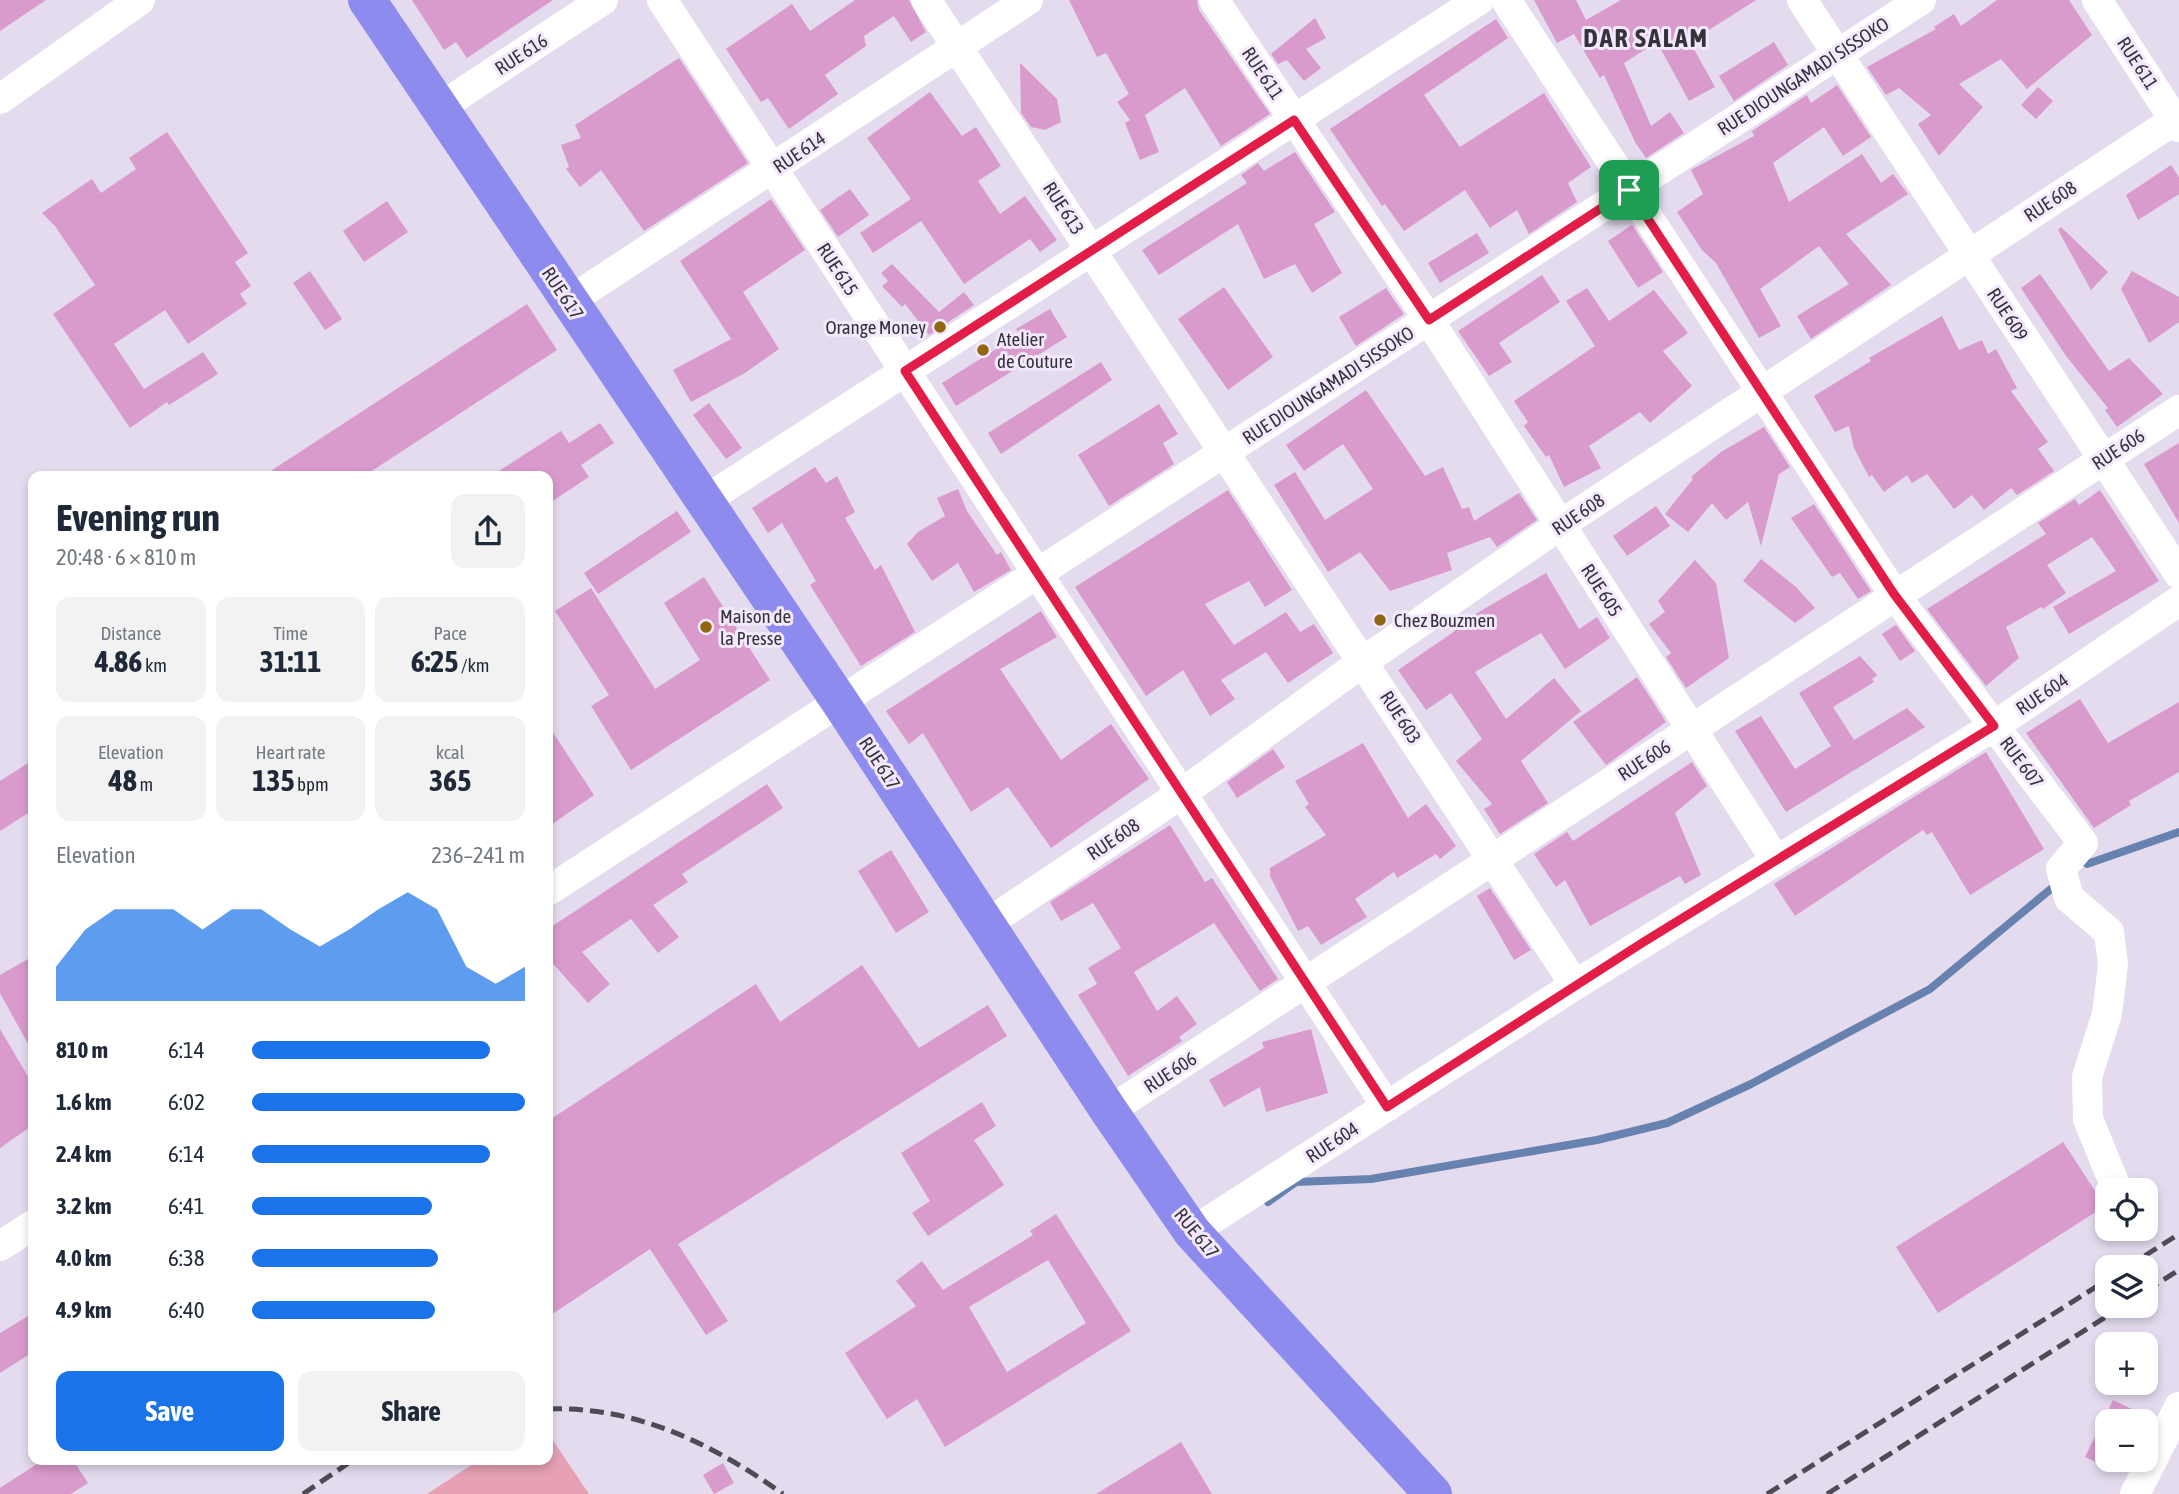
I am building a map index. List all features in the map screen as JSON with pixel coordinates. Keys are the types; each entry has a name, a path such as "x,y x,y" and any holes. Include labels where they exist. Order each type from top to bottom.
{"highway":[{"name":"RUE 617","path":"367,0 840,702 985,925 1192,1232 1433,1494"}],"street":[{"path":"0,99 140,0"},
{"name":"RUE 616","path":"439,108 603,0"},
{"name":"RUE 615","path":"662,0 1387,1107"},
{"name":"RUE 613","path":"926,0 1225,452"},
{"name":"RUE 614","path":"568,302 773,170 1028,0"},
{"name":"RUE 611","path":"1214,0 1429,320"},
{"path":"704,501 1479,0"},
{"path":"1506,0 1629,190"},
{"path":"1802,0 1837,54"},
{"name":"RUE DIOUNGAMADI SISSOKO","path":"553,888 1921,0"},
{"name":"RUE 611","path":"2097,0 2177,121"},
{"name":"RUE 609","path":"1837,54 2179,574"},
{"name":"RUE 608","path":"985,925 1181,794 1364,661 1560,525 2177,121"},
{"name":"RUE 607","path":"1629,190 1894,594 2083,843 2061,869 2069,898 2109,932 2113,965 2107,1014 2087,1077 2088,1119 2112,1178"},
{"name":"RUE 605","path":"1429,320 1776,859"},
{"name":"RUE 606","path":"1109,1111 1306,984 1894,594 2179,410"},
{"name":"RUE 603","path":"1225,452 1575,985"},
{"name":"RUE 604","path":"1192,1232 1575,985 1994,726 2179,601"},
{"path":"0,1246 28,1228"},
{"path":"2134,1494 2179,1407"}],"shaded area":[{"path":"553,1440 589,1494 427,1494 471,1465 553,1465"}],"building":[{"path":"0,0 46,0 0,31"},
{"path":"412,0 553,0 467,58 456,42 444,50"},
{"path":"855,0 909,0 926,32 911,42 894,16 864,36 866,46 825,75 838,94 789,129 768,98 761,102 726,49 792,4 810,31"},
{"path":"1069,0 1197,0 1199,10 1270,114 1221,146 1185,88 1145,115 1159,152 1140,160 1125,123 1130,120 1117,102 1129,94 1106,53 1097,57"},
{"path":"1534,0 1576,0 1586,20 1621,0 1756,0 1690,42 1715,87 1689,101 1657,42 1624,63 1651,126 1670,112 1684,133 1646,158 1635,142 1604,75 1600,78 1574,34 1557,43"},
{"path":"1997,0 2069,0 2092,35 2027,89 2001,59 1959,84 1983,107 1939,156 1918,124 1931,115 1899,88 1886,95 1867,67 1936,29 1934,27 1954,14 1961,26"},
{"path":"1315,18 1326,38 1306,49 1321,68 1304,81 1287,60 1278,64 1271,54"},
{"path":"1496,19 1508,38 1424,95 1460,147 1544,93 1591,167 1568,183 1577,202 1529,234 1517,210 1490,228 1465,190 1404,231 1385,204 1382,206 1330,129"},
{"path":"1774,42 1788,65 1734,101 1719,76"},
{"path":"679,58 748,163 644,231 601,170 580,187 566,169 569,167 561,145 581,138 575,125"},
{"path":"1020,63 1057,99 1061,122 1045,130 1031,127 1021,113"},
{"path":"1837,85 1871,137 1843,156 1824,127 1773,163 1789,202 1862,154 1881,183 1893,174 1908,194 1846,234 1891,285 1811,339 1797,316 1849,284 1819,246 1760,289 1781,326 1759,338 1716,263 1702,250 1677,212 1703,194 1691,170 1754,136 1752,131 1807,95 1811,103"},
{"path":"2038,87 2053,101 2036,119 2021,105"},
{"path":"930,92 962,136 976,127 1001,166 978,181 1000,214 1025,196 1057,240 1040,252 1030,239 964,284 921,221 873,253 860,233 911,199 867,138"},
{"path":"167,132 248,253 235,262 251,286 240,294 247,304 188,344 165,310 114,344 144,389 203,352 218,374 169,405 167,402 130,428 53,314 95,285 55,226 42,213 92,179 101,193 136,169 129,158"},
{"path":"1295,152 1335,212 1314,224 1342,273 1312,293 1295,264 1264,279 1238,224 1159,275 1142,250 1247,183 1241,175 1258,163 1264,171"},
{"path":"2171,165 2179,177 2179,194 2138,220 2126,195"},
{"path":"850,189 869,215 838,237 820,210"},
{"path":"771,199 805,250 743,292 779,349 745,373 691,402 673,370 731,339 680,261"},
{"path":"387,201 408,232 364,262 343,231"},
{"path":"1632,225 1663,272 1638,288 1608,241"},
{"path":"2061,227 2108,272 2091,290 2058,230"},
{"path":"1477,233 1489,253 1440,283 1428,263"},
{"path":"892,264 939,312 964,292 974,305 929,335 905,304 902,307 882,286 888,281 881,273"},
{"path":"310,271 342,319 325,330 293,283"},
{"path":"2132,271 2179,297 2179,322 2149,343 2121,289"},
{"path":"2040,274 2109,371 2129,358 2163,394 2117,427 2105,410 2108,408 2066,356 2021,288"},
{"path":"1542,275 1560,302 1499,343 1512,362 1489,376 1458,331"},
{"path":"1224,287 1273,357 1228,390 1178,319"},
{"path":"1386,288 1404,314 1356,346 1339,317"},
{"path":"1587,288 1609,321 1654,290 1688,333 1663,351 1692,386 1650,423 1640,412 1589,446 1601,468 1564,487 1549,455 1546,457 1524,426 1528,422 1514,401 1595,346 1566,301"},
{"path":"527,304 557,350 372,471 271,471"},
{"path":"1050,309 1067,337 956,406 942,383 1020,334 1016,329"},
{"path":"1942,316 1959,350 1982,340 1988,354 1996,349 2017,388 2011,391 2048,442 2038,449 2054,471 2017,495 2011,488 1984,510 1972,495 1954,509 1927,474 1912,483 1907,475 1884,492 1872,475 1869,477 1854,448 1849,426 1835,432 1814,396 1871,361 1869,358"},
{"path":"1101,362 1112,380 1001,454 988,433"},
{"path":"1366,390 1425,476 1443,467 1462,509 1469,507 1474,521 1519,493 1537,520 1497,547 1490,537 1447,553 1452,570 1390,591 1360,552 1328,572 1274,485 1295,472 1325,520 1373,489 1343,444 1304,471 1286,445"},
{"path":"709,403 742,448 726,459 693,415"},
{"path":"1159,404 1178,434 1163,443 1174,464 1109,506 1078,455"},
{"path":"600,423 614,443 581,465 589,477 553,501 553,471 499,471 561,431 569,443"},
{"path":"1764,427 1790,467 1779,474 1761,546 1748,502 1726,520 1712,503 1688,532 1665,514 1693,479 1691,477 1721,452"},
{"path":"2179,443 2179,523 2144,464"},
{"path":"815,467 826,483 837,476 855,512 845,518 875,570 881,565 915,632 861,666 810,585 816,581 782,523 768,533 752,508"},
{"path":"958,489 967,511 997,555 1001,552 1011,570 974,592 958,563 932,581 907,544 918,532 945,516 937,498"},
{"path":"1228,490 1292,590 1265,607 1249,581 1205,604 1234,645 1286,612 1300,632 1314,624 1333,653 1288,683 1266,652 1221,680 1235,699 1210,716 1183,670 1146,696 1075,587"},
{"path":"2100,490 2159,581 2069,634 2053,607 2116,571 2092,537 2047,565 2066,593 2043,609 2041,607 2006,627 2019,658 1986,686 1927,609 2046,534 2038,523 2075,499 2079,505"},
{"path":"1814,504 1871,591 1858,599 1840,573 1832,577 1791,518"},
{"path":"1656,506 1670,526 1627,556 1613,536"},
{"path":"677,511 691,532 598,594 584,573"},
{"path":"1761,559 1796,587 1815,608 1795,623 1743,581"},
{"path":"1695,560 1716,583 1729,658 1686,688 1666,657 1671,653 1649,624 1665,612 1658,601"},
{"path":"1546,573 1579,629 1597,617 1610,638 1565,669 1541,633 1475,672 1506,719 1554,678 1581,711 1521,761 1548,803 1500,834 1484,809 1492,804 1456,761 1482,739 1451,693 1426,710 1398,670 1455,631 1453,627"},
{"path":"704,577 770,680 631,770 591,706 609,695 555,611 591,588 655,689 700,660 664,603"},
{"path":"1041,611 1057,637 1000,669 1061,760 1111,724 1149,779 1051,848 1008,787 971,812 923,733 909,744 886,711"},
{"path":"1896,625 1915,651 1900,661 1882,634"},
{"path":"1860,656 1877,675 1872,679 1874,682 1833,707 1854,740 1907,708 1925,727 1786,812 1735,731 1761,716 1795,769 1831,746 1799,693"},
{"path":"1637,677 1666,722 1606,765 1573,722"},
{"path":"2080,699 2108,743 2179,702 2179,772 2129,801 2131,805 2094,828 2026,733"},
{"path":"553,733 594,795 553,824"},
{"path":"1363,743 1408,818 1426,804 1456,846 1440,859 1436,854 1397,878 1394,872 1355,899 1367,917 1321,945 1308,926 1298,931 1270,876 1270,868 1326,835 1305,807 1309,804 1295,781"},
{"path":"1273,749 1285,767 1237,798 1227,782"},
{"path":"1986,752 2044,849 1970,895 1932,832 1927,835 1923,830 1795,916 1774,884"},
{"path":"1692,762 1707,786 1675,813 1701,875 1685,884 1680,876 1590,926 1565,880 1556,887 1534,854 1567,832 1573,841"},
{"path":"28,763 28,813 0,831 0,781"},
{"path":"767,784 783,808 682,874 688,882 653,905 679,937 658,953 631,919 582,952 610,984 588,1003 553,964 553,926"},
{"path":"1170,825 1205,882 1212,878 1278,979 1260,991 1214,923 1134,972 1157,1011 1177,996 1197,1024 1179,1037 1182,1041 1128,1076 1078,995 1097,984 1088,968 1121,948 1093,903 1061,921 1050,902"},
{"path":"891,850 929,912 896,933 858,871"},
{"path":"1490,888 1531,950 1514,960 1477,896"},
{"path":"28,959 28,1044 0,993 0,975"},
{"path":"862,965 919,1048 988,1005 1007,1036 678,1244 728,1321 706,1335 650,1249 553,1314 553,1118 756,984 780,1022"},
{"path":"0,1029 28,1077 28,1128 0,1148"},
{"path":"1311,1029 1328,1093 1266,1112 1260,1087 1224,1107 1209,1080 1264,1048 1262,1042"},
{"path":"982,1102 996,1126 974,1140 1004,1185 928,1236 912,1213 930,1201 901,1153"},
{"path":"2063,1142 2095,1191 2095,1212 1938,1313 1896,1247"},
{"path":"1056,1214 1131,1331 945,1447 917,1399 887,1419 845,1353 916,1306 896,1281 922,1261 943,1290 1033,1235 1030,1231","holes":["1048,1260 1086,1323 1007,1372 969,1307"]},
{"path":"28,1316 28,1355 0,1373 0,1333"},
{"path":"2113,1400 2132,1409 2109,1409"},
{"path":"2095,1437 2095,1462 2085,1457"},
{"path":"1181,1442 1212,1494 1096,1494"},
{"path":"723,1463 734,1483 714,1494 703,1475"},
{"path":"35,1465 76,1465 88,1483 71,1494 0,1494 0,1488"}],"waterway":[{"path":"2087,864 2179,832"},
{"path":"1268,1202 1296,1182 1371,1179 1597,1140 1667,1123 1751,1084 1930,989 2052,888"}],"railway":[{"path":"2146,1255 2179,1234"},
{"path":"2158,1283 2179,1270"},
{"path":"1767,1494 2095,1288"},
{"path":"1827,1494 2104,1318"},
{"path":"553,1409 612,1414 643,1421 701,1444 783,1494"},
{"path":"303,1494 346,1465"}],"place":[{"name":"Orange Money","path":"940,327"},
{"name":"Atelier de Couture","path":"983,350"},
{"name":"Chez Bouzmen","path":"1380,620"},
{"name":"Maison de la Presse","path":"706,627"}],"district":[{"name":"DAR SALAM","path":"1646,38"}],"route":[{"path":"1294,120 1429,320 1629,190 1894,594 1994,726 1575,985 1387,1107 905,371 1294,120"}]}
